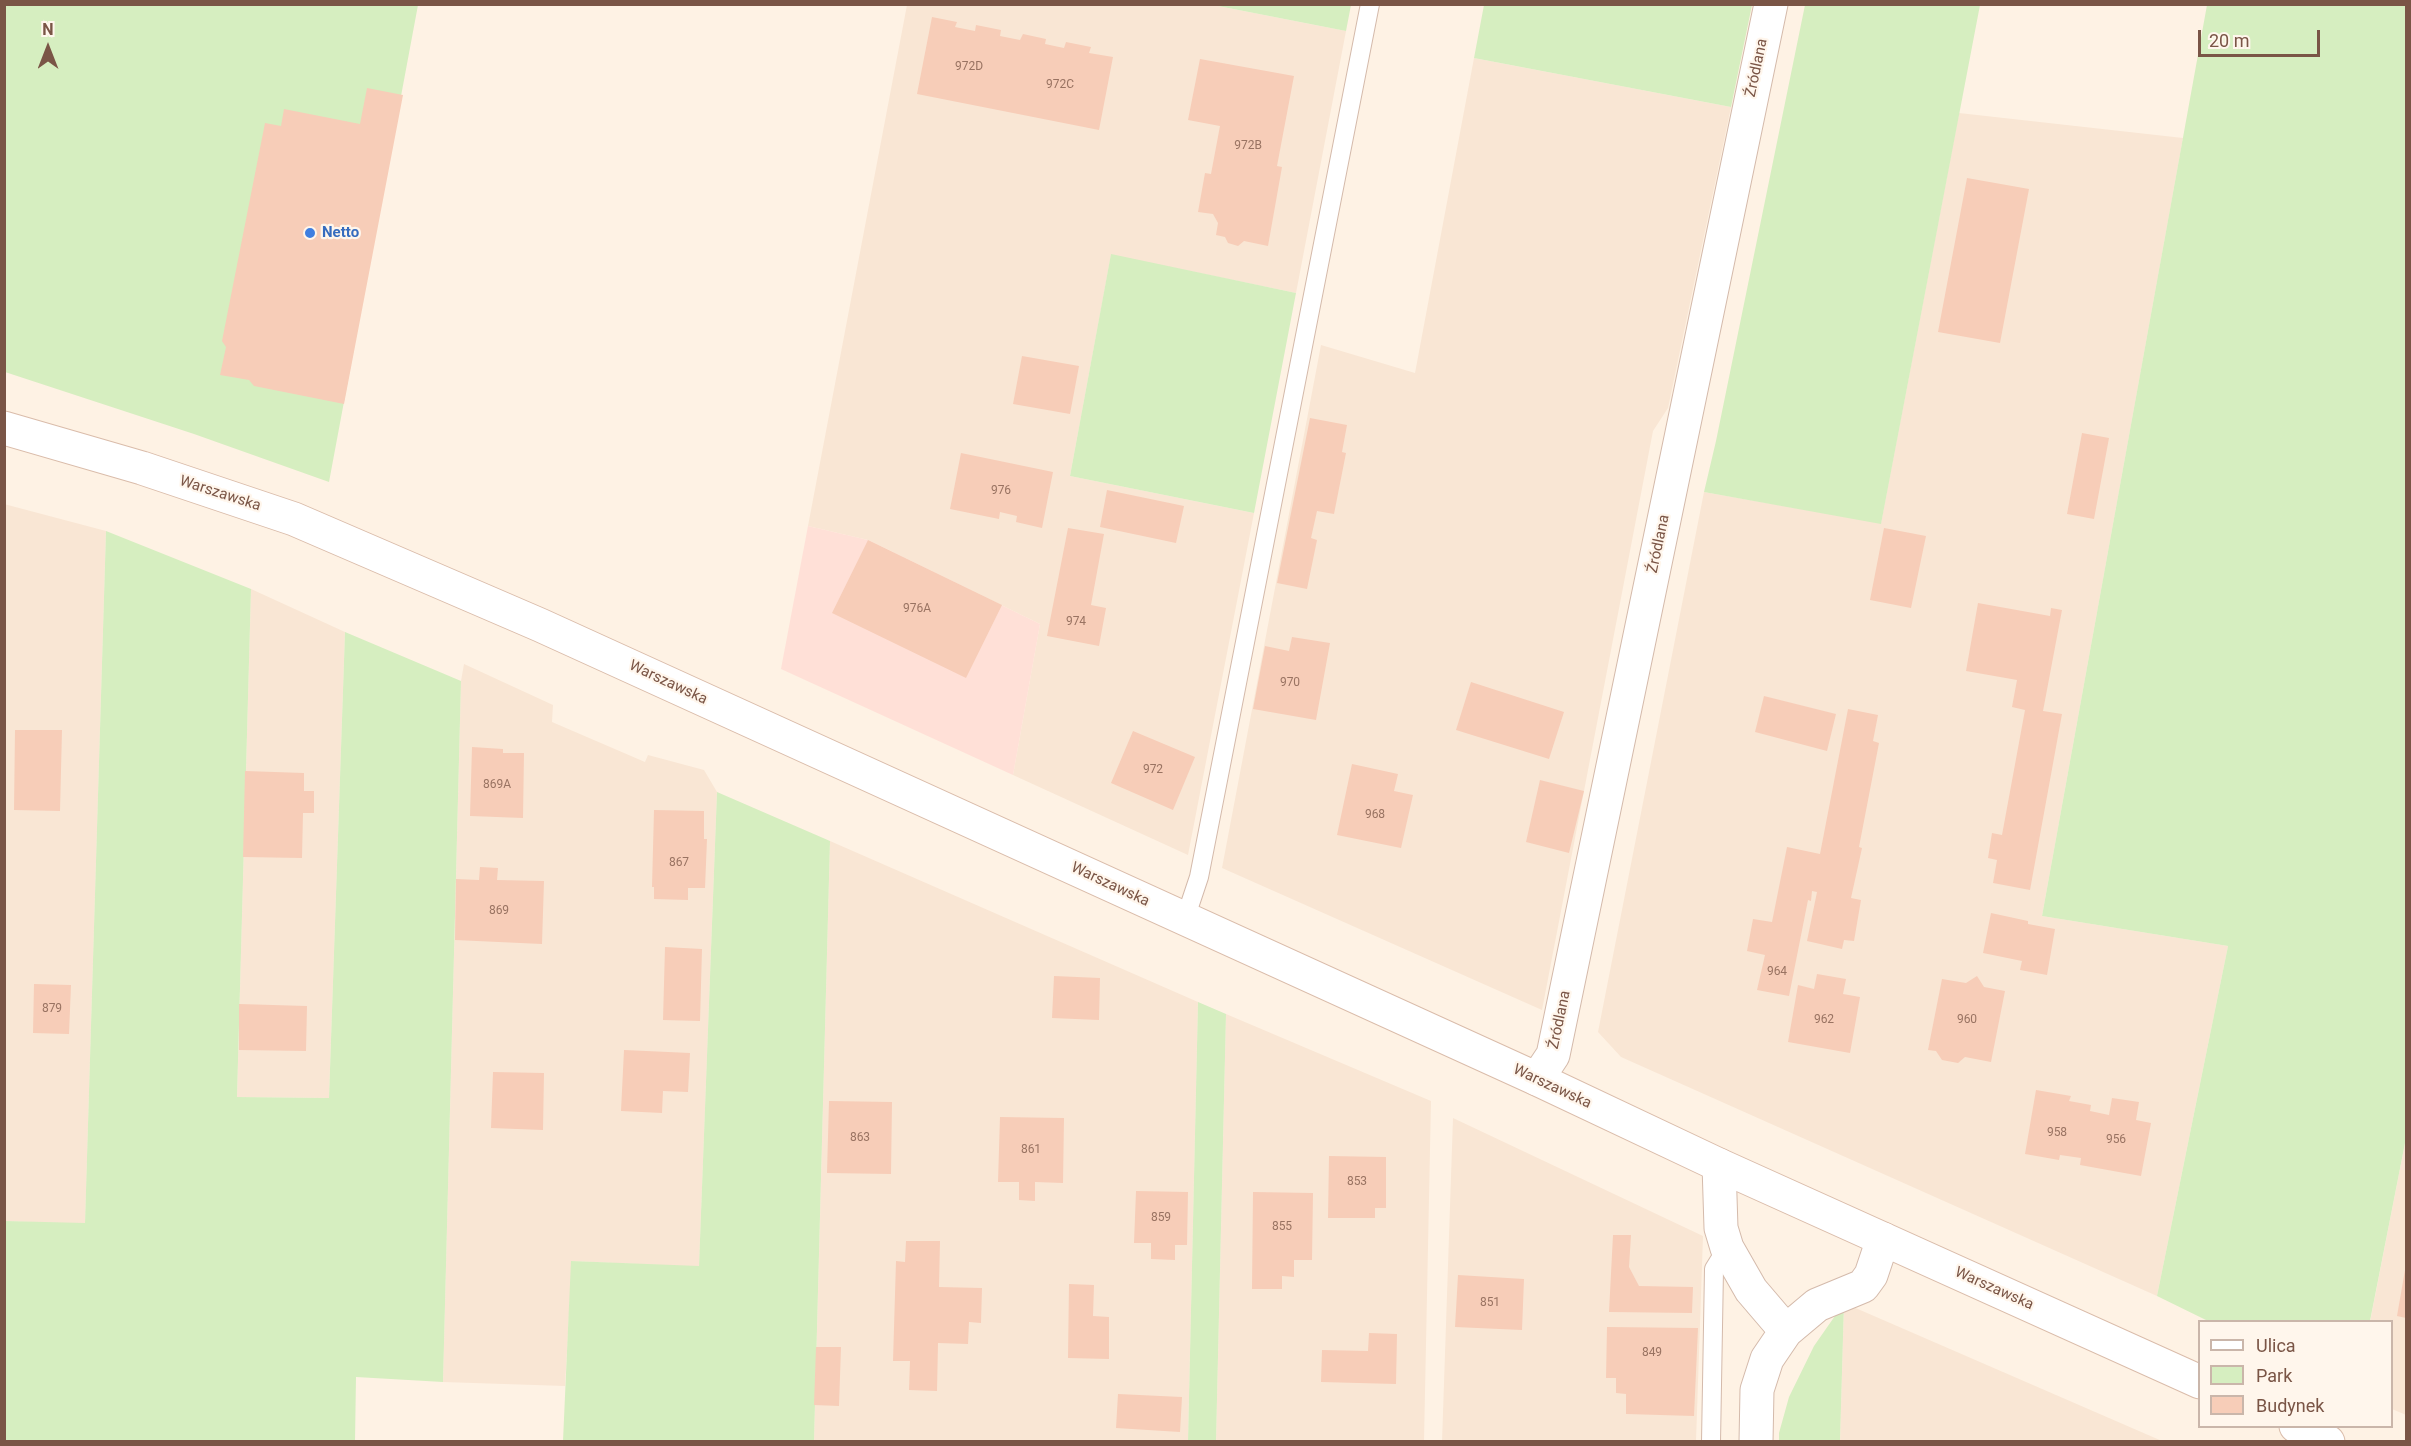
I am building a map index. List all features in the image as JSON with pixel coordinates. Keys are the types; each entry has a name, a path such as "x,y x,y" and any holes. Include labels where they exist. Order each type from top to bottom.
{"main road":[{"name":"Źródlana","path":"1537,1079 1553,1055 1771,4"},
{"name":"Warszawska","path":"4,428 142,468 294,519 540,625 1537,1079 1719,1165 2198,1382"},
{"path":"1719,1165 1721,1228 1727,1248 1751,1290 1786,1331"},
{"path":"1756,1442 1757,1390 1767,1359 1786,1331 1817,1305 1863,1286 1871,1275 1883,1239"},
{"path":"2300,1428 2328,1442"}],"lane":[{"path":"1185,919 1199,877 1370,4"},
{"path":"1711,1442 1714,1269 1727,1248"}],"shaded area":[{"path":"907,5 1213,5 1346,31 1296,293 1111,255 1070,476 1254,513 1188,855 1013,775 1040,624 868,540 808,526"},
{"path":"1474,58 1731,107 1668,408 1653,431 1542,1010 1222,868 1321,345 1415,373"},
{"path":"1959,113 2183,138 2042,916 2228,946 2157,1296 1621,1057 1598,1032 1704,492 1881,523"},
{"path":"4,504 106,531 85,1224 5,1221"},
{"path":"808,526 868,540 1040,624 1013,775 781,669"},
{"path":"251,589 345,632 329,1098 237,1097"},
{"path":"464,664 553,705 552,722 645,762 648,755 704,770 717,792 699,1267 572,1261 565,1386 443,1382 461,681"},
{"path":"830,841 1198,1002 1188,1441 814,1442"},
{"path":"1226,1014 1431,1101 1424,1441 1216,1442"},
{"path":"1453,1118 1703,1236 1696,1441 1442,1442"},
{"path":"2406,1138 2406,1415 2393,1409 2393,1320 2370,1320"},
{"path":"1844,1303 2162,1441 1840,1442"}],"green space":[{"path":"1351,4 1346,31 1213,5"},
{"path":"1484,4 1752,5 1731,107 1474,58"},
{"path":"5,5 418,5 329,482 194,434 5,372"},
{"path":"1805,5 1980,5 1881,524 1704,492"},
{"path":"2207,5 2406,5 2406,1138 2370,1320 2206,1320 2157,1296 2228,946 2042,916"},
{"path":"1111,254 1296,293 1254,513 1070,476"},
{"path":"106,531 251,589 237,1097 329,1098 345,632 461,681 443,1382 356,1377 355,1441 5,1442 5,1221 85,1223"},
{"path":"717,792 830,841 814,1441 563,1441 571,1261 699,1266"},
{"path":"1198,1002 1226,1014 1216,1442 1188,1441"},
{"path":"1844,1303 1840,1441 1779,1442 1779,1433 1789,1397 1814,1346"}],"building":[{"path":"932,17 957,22 955,27 975,31 976,25 1001,30 1000,36 1020,40 1023,34 1046,39 1045,44 1064,48 1066,42 1091,47 1089,53 1113,57 1099,130 917,94"},
{"path":"1200,59 1294,76 1277,166 1282,167 1268,246 1244,241 1238,246 1228,243 1225,237 1216,235 1218,223 1213,214 1198,212 1205,173 1211,174 1220,126 1188,120"},
{"name":"Netto","path":"367,88 403,95 344,404 254,386 249,380 220,375 226,347 222,341 265,123 281,126 284,109 360,124"},
{"path":"1967,178 2029,189 2000,343 1938,332"},
{"path":"1022,356 1079,366 1070,414 1013,404"},
{"path":"1310,418 1347,425 1342,452 1346,453 1334,514 1317,511 1311,538 1317,540 1307,589 1277,583"},
{"path":"2082,433 2109,438 2094,519 2067,514"},
{"path":"961,453 1053,472 1042,528 1016,522 1017,516 1000,512 999,519 950,509"},
{"path":"1107,490 1184,506 1176,543 1100,527"},
{"path":"1068,528 1104,534 1091,605 1106,608 1099,646 1047,636"},
{"path":"1884,528 1926,536 1911,608 1870,600"},
{"path":"868,540 1002,605 966,678 832,613"},
{"path":"1978,603 2050,616 2051,608 2062,610 2043,711 2062,714 2030,890 1993,883 1997,860 1988,858 1992,833 2002,835 2025,710 2012,707 2017,680 1966,671"},
{"path":"1292,637 1330,643 1316,720 1253,709 1265,646 1289,651"},
{"path":"1471,682 1564,712 1549,759 1456,730"},
{"path":"1764,696 1836,714 1827,751 1755,732"},
{"path":"1848,709 1878,715 1873,741 1879,743 1859,847 1862,848 1851,898 1861,900 1854,941 1844,940 1842,949 1807,941 1817,892 1812,891 1811,901 1808,900 1789,996 1757,990 1765,955 1747,951 1753,919 1772,922 1787,847 1820,854"},
{"path":"15,730 62,730 60,811 14,810"},
{"path":"1133,731 1195,757 1173,810 1111,783"},
{"path":"472,747 503,749 503,753 524,753 523,818 470,816"},
{"path":"1352,764 1398,774 1394,791 1413,795 1401,848 1337,835"},
{"path":"245,771 304,773 304,791 314,791 314,813 303,813 302,858 243,857"},
{"path":"1540,780 1584,791 1569,853 1526,842"},
{"path":"654,810 704,811 704,839 707,839 705,888 688,888 688,900 654,899 654,887 652,887"},
{"path":"480,867 498,868 497,880 544,881 542,944 455,940 456,879 479,880"},
{"path":"1991,913 2055,929 2047,975 2020,970 2022,961 1983,953"},
{"path":"665,947 702,949 700,1021 663,1020"},
{"path":"1817,974 1846,979 1843,994 1860,997 1850,1053 1788,1042 1798,985 1814,989"},
{"path":"1054,976 1100,978 1099,1020 1052,1018"},
{"path":"1977,976 1984,987 2005,991 1991,1062 1965,1057 1958,1063 1942,1060 1936,1051 1928,1050 1942,979 1966,983"},
{"path":"34,984 71,985 69,1034 33,1033"},
{"path":"239,1004 307,1006 306,1051 239,1050"},
{"path":"624,1050 690,1053 688,1092 663,1091 662,1113 621,1111"},
{"path":"493,1072 544,1073 543,1130 491,1128"},
{"path":"2036,1090 2071,1096 2069,1101 2091,1105 2090,1111 2109,1115 2112,1098 2139,1102 2136,1120 2151,1123 2141,1176 2080,1165 2081,1158 2060,1155 2059,1160 2025,1154"},
{"path":"829,1101 892,1102 891,1174 827,1173"},
{"path":"1000,1117 1064,1118 1063,1183 1035,1182 1035,1201 1019,1200 1019,1182 998,1182"},
{"path":"1329,1156 1386,1157 1386,1208 1375,1208 1375,1218 1328,1218"},
{"path":"1136,1191 1188,1192 1187,1245 1175,1245 1175,1260 1151,1259 1151,1243 1134,1243"},
{"path":"1253,1192 1313,1193 1312,1260 1294,1260 1294,1277 1282,1276 1282,1289 1252,1289"},
{"path":"1613,1235 1631,1235 1629,1267 1639,1286 1693,1287 1692,1313 1609,1312"},
{"path":"906,1241 940,1241 939,1287 982,1288 981,1323 969,1322 968,1344 938,1343 937,1391 909,1390 910,1361 893,1361 896,1261 905,1262"},
{"path":"2406,1270 2406,1318 2397,1316"},
{"path":"1458,1275 1524,1279 1522,1330 1455,1327"},
{"path":"1069,1284 1094,1285 1093,1316 1109,1317 1109,1359 1068,1358"},
{"path":"1607,1327 1698,1328 1694,1416 1626,1414 1626,1394 1616,1393 1616,1378 1606,1378"},
{"path":"1369,1333 1397,1334 1396,1384 1321,1382 1322,1350 1368,1351"},
{"path":"816,1347 841,1347 839,1406 814,1405"},
{"path":"1118,1394 1182,1397 1180,1432 1116,1428"}],"place":[{"name":"Netto","path":"310,233"}]}
